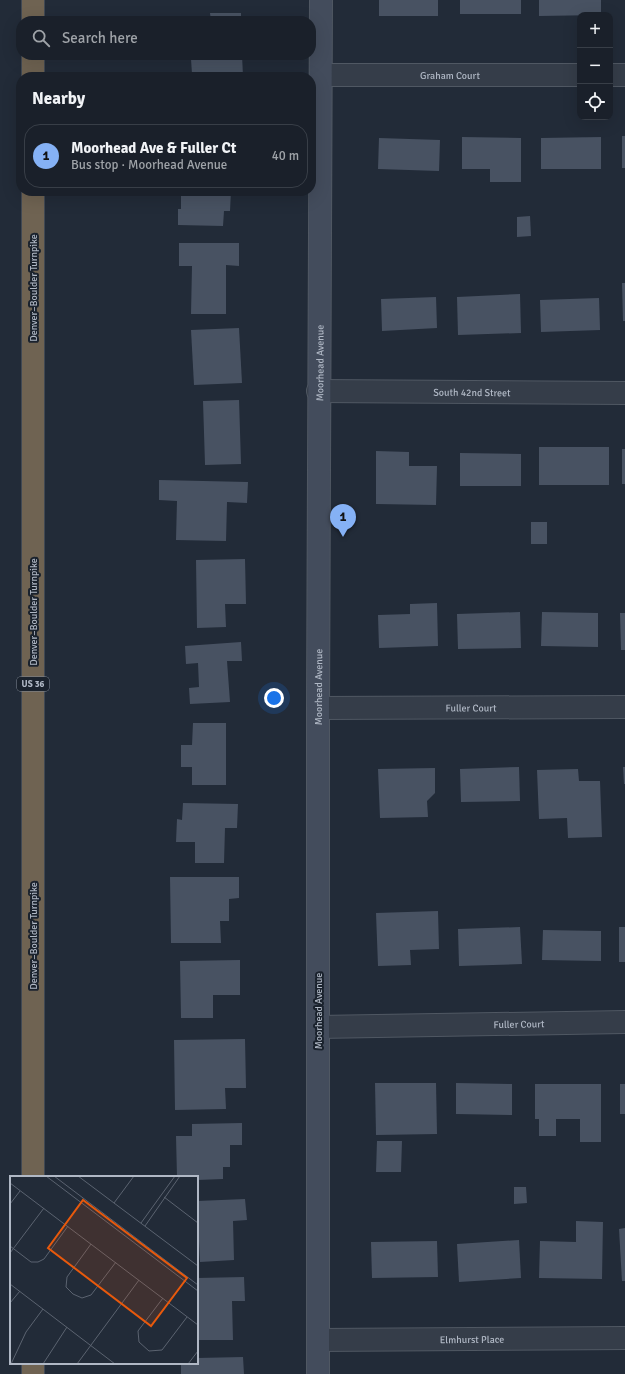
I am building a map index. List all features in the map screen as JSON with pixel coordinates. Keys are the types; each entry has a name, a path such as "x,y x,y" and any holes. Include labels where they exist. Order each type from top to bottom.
{"highway":[{"path":"33,0 33,16"},
{"path":"33,60 33,72"},
{"name":"Denver–Boulder Turnpike","path":"33,196 33,1176"}],"street":[{"name":"Moorhead Avenue","path":"318,1374 318,391 321,0"},
{"name":"Graham Court","path":"321,75 577,75"},
{"path":"613,75 625,75"},
{"name":"South 42nd Street","path":"318,391 625,393"},
{"name":"Fuller Court","path":"318,708 625,707"},
{"name":"Fuller Court","path":"318,1027 625,1022"},
{"name":"Elmhurst Place","path":"318,1340 625,1338"}],"building":[{"path":"379,0 438,0 438,16 379,16"},
{"path":"460,0 521,0 521,14 460,14"},
{"path":"539,0 601,0 601,12 577,12 577,15 539,16"},
{"path":"210,13 241,13 241,16 210,16"},
{"path":"191,60 242,60 243,72 192,72"},
{"path":"622,136 625,136 625,168 622,168"},
{"path":"462,137 521,138 521,182 490,182 490,169 462,169"},
{"path":"601,137 601,169 541,169 541,138"},
{"path":"379,138 440,140 439,171 378,169"},
{"path":"181,196 231,196 230,211 224,211 223,226 178,225 178,209 181,209"},
{"path":"530,216 531,236 517,237 517,217"},
{"path":"179,243 239,243 239,266 226,265 226,314 191,314 192,266 179,266"},
{"path":"622,283 625,283 625,321 623,321"},
{"path":"520,294 521,333 458,335 457,297"},
{"path":"436,297 437,328 382,331 381,299"},
{"path":"599,298 600,330 541,332 540,300"},
{"path":"239,328 242,383 194,385 191,330"},
{"path":"239,400 241,464 205,465 203,401"},
{"path":"539,447 609,447 609,485 539,485"},
{"path":"622,449 625,449 625,484 622,484"},
{"path":"376,451 409,452 409,466 437,466 436,505 376,504"},
{"path":"460,453 521,454 521,486 460,486"},
{"path":"159,480 248,482 247,503 227,502 226,541 176,540 177,501 159,500"},
{"path":"531,522 547,522 547,544 531,544"},
{"path":"245,559 246,604 225,604 226,627 197,628 196,560"},
{"path":"437,603 438,646 379,648 378,615 410,614 410,604"},
{"path":"520,612 521,648 458,649 457,614"},
{"path":"542,612 598,613 598,647 541,646"},
{"path":"620,613 625,613 625,650 621,650"},
{"path":"241,642 242,661 227,661 230,702 190,704 189,688 199,687 198,663 186,664 185,646"},
{"path":"193,723 226,723 226,785 192,785 192,767 181,767 181,745 192,745"},
{"path":"519,767 520,801 461,802 460,769"},
{"path":"623,767 625,767 625,784 624,784"},
{"path":"435,768 435,793 427,801 428,817 380,818 378,769"},
{"path":"578,769 579,781 600,781 602,837 568,838 567,818 539,819 537,770"},
{"path":"183,803 238,804 237,828 225,828 224,863 195,863 195,842 176,842 177,819 182,820"},
{"path":"170,877 239,877 239,898 229,899 229,921 220,921 221,943 171,943"},
{"path":"438,911 439,949 410,950 411,965 378,966 376,913"},
{"path":"520,927 522,964 459,966 458,929"},
{"path":"619,927 625,927 625,962 619,962"},
{"path":"543,930 601,931 601,961 542,960"},
{"path":"240,960 240,995 213,995 213,1018 181,1018 180,961"},
{"path":"245,1039 246,1088 225,1088 226,1109 175,1110 174,1040"},
{"path":"375,1083 436,1083 437,1134 376,1135"},
{"path":"456,1083 512,1084 512,1115 456,1114"},
{"path":"535,1084 601,1084 601,1142 580,1142 580,1119 556,1119 556,1136 539,1136 539,1119 535,1119"},
{"path":"620,1084 625,1084 625,1114 620,1114"},
{"path":"242,1123 242,1145 230,1145 230,1167 223,1167 223,1179 198,1180 198,1176 177,1176 176,1136 192,1136 192,1124"},
{"path":"377,1141 402,1141 401,1172 376,1172"},
{"path":"514,1187 526,1187 527,1203 514,1204"},
{"path":"245,1199 247,1220 233,1221 234,1260 200,1262 198,1201"},
{"path":"576,1221 603,1222 602,1279 539,1278 540,1241 576,1242"},
{"path":"625,1228 625,1281 622,1281 619,1229"},
{"path":"519,1240 521,1278 459,1282 457,1244"},
{"path":"437,1241 438,1277 372,1278 371,1242"},
{"path":"244,1277 245,1301 232,1301 233,1340 199,1340 198,1278"},
{"path":"243,1357 244,1374 181,1374 181,1364 198,1364 198,1358"}],"place":[{"name":"Moorhead Ave & Fuller Ct","path":"343,537"}]}
